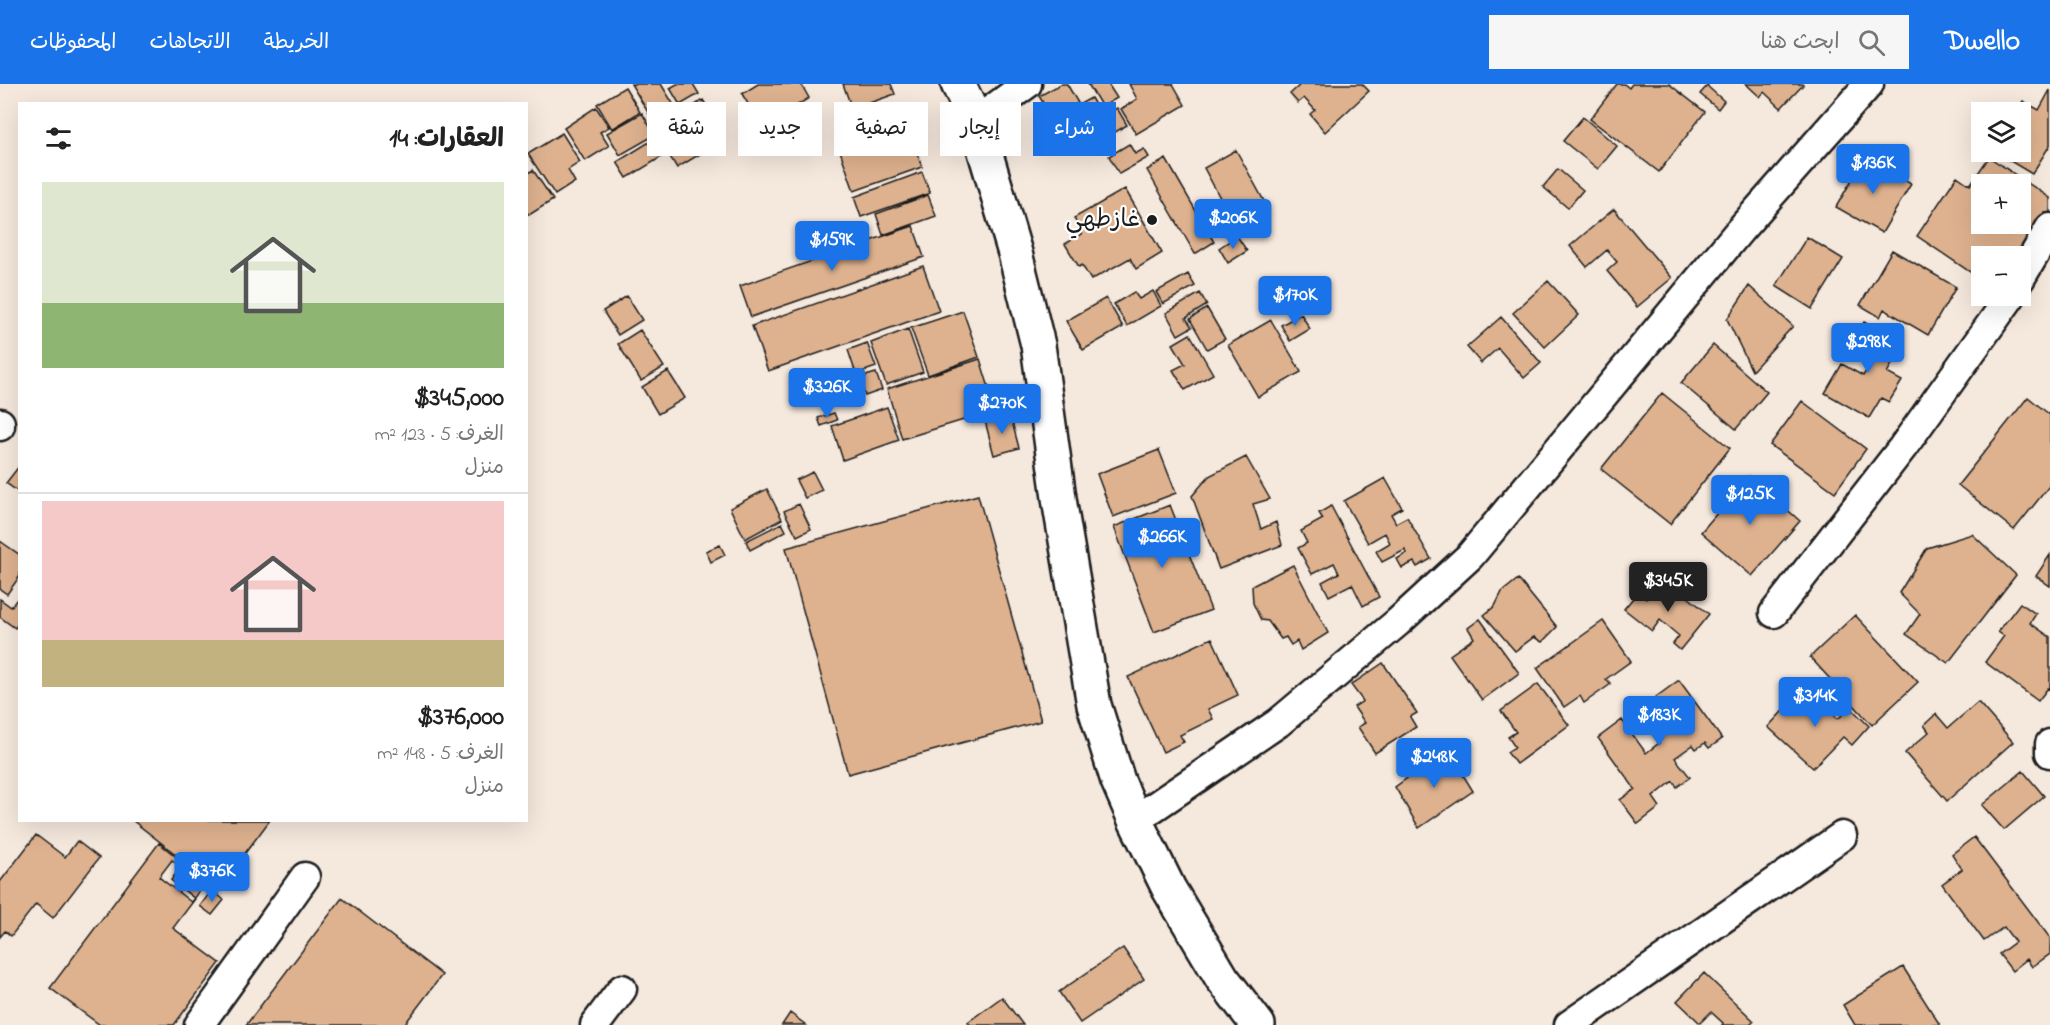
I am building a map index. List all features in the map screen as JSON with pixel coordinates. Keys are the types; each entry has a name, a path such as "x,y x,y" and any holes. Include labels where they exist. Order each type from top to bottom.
{"street":[{"path":"958,84 967,102"},
{"path":"1002,102 1027,84"},
{"path":"1135,820 1278,723 1398,622 1470,556 1740,230 1869,84"},
{"path":"987,156 1016,253 1038,345 1060,505 1094,705 1118,781 1169,889 1216,968 1258,1025"},
{"path":"2031,260 2050,228"},
{"path":"1774,613 1903,447 2004,306"},
{"path":"2050,744 2050,753"},
{"path":"1569,1025 1842,836"},
{"path":"199,1025 305,877"},
{"path":"595,1025 622,989"}],"building":[{"path":"631,84 661,84 672,102 647,102 647,111"},
{"path":"677,84 693,84 699,94 685,102 678,102 670,88"},
{"path":"758,84 801,84 809,98 803,102 747,102 742,94"},
{"path":"843,84 891,84 895,94 872,102 849,102"},
{"path":"1061,84 1067,84 1077,102 1043,102 1039,96"},
{"path":"1088,84 1108,84 1117,98 1110,102 1099,102"},
{"path":"1129,84 1173,84 1185,105 1136,134 1121,109 1137,99"},
{"path":"1301,84 1362,84 1369,91 1325,132 1310,114 1315,110 1304,98 1298,103 1290,94"},
{"path":"1617,84 1624,84 1629,88 1632,84 1669,84 1705,112 1659,172 1590,119"},
{"path":"1746,84 1803,85 1781,108 1764,92 1760,97"},
{"path":"1707,86 1724,101 1718,109 1700,94"},
{"path":"625,87 640,112 612,129 597,104"},
{"path":"2050,90 2050,145 2032,174 2012,162 2031,162 2031,106 2039,110"},
{"path":"596,107 609,127 600,132 609,146 585,161 564,128"},
{"path":"1117,108 1127,125 1116,132 1116,109"},
{"path":"642,113 647,121 647,140 620,155 607,133"},
{"path":"1583,117 1617,146 1598,169 1563,141"},
{"path":"562,133 580,162 568,170 575,182 555,195 528,154"},
{"path":"647,143 647,156 663,156 627,178 617,162"},
{"path":"1129,144 1135,154 1144,149 1149,157 1119,174 1109,156 1116,156 1116,152"},
{"path":"1236,150 1264,201 1231,218 1204,168"},
{"path":"670,156 697,156 677,168"},
{"path":"842,156 918,156 922,167 854,191"},
{"path":"1865,157 1911,184 1882,233 1836,207"},
{"path":"1166,159 1214,242 1195,254 1147,170"},
{"path":"1986,162 1996,162 2014,174 1977,174"},
{"path":"1558,169 1583,190 1568,208 1543,187"},
{"path":"533,170 553,200 529,215 528,214 528,173"},
{"path":"922,172 930,193 861,217 854,197"},
{"path":"1957,176 1971,184 1971,234 2031,234 2031,185 2050,198 2050,213 2028,246 1971,246 1971,273 1917,236"},
{"path":"1125,189 1162,253 1136,269 1130,258 1091,280 1082,265 1079,267 1065,244 1082,234 1074,218"},
{"path":"928,195 936,216 883,235 876,214"},
{"path":"1614,209 1672,278 1637,307 1607,271 1617,262 1607,250 1587,267 1570,246"},
{"path":"913,226 924,257 751,317 740,286"},
{"path":"1237,236 1247,251 1228,263 1219,248"},
{"path":"1807,237 1843,259 1812,309 1776,286"},
{"path":"1892,250 1956,287 1928,335 1884,309 1880,317 1860,305"},
{"path":"923,266 939,311 768,371 752,326"},
{"path":"1188,274 1195,286 1163,304 1156,292"},
{"path":"1548,281 1579,315 1545,347 1513,313"},
{"path":"1749,286 1793,326 1752,371 1727,319"},
{"path":"1153,291 1161,306 1127,326 1114,304 1134,292 1139,299"},
{"path":"1200,293 1207,305 1186,318 1192,327 1178,335 1166,313"},
{"path":"627,296 642,320 618,335 603,311"},
{"path":"1106,298 1123,327 1083,350 1066,321"},
{"path":"1207,308 1225,339 1207,349 1190,319"},
{"path":"963,311 979,357 928,375 911,328"},
{"path":"1301,314 1310,329 1290,341 1281,325"},
{"path":"1501,317 1541,363 1524,378 1498,348 1481,363 1467,347"},
{"path":"1271,320 1301,372 1258,397 1228,345"},
{"path":"1864,322 1903,345 1887,373 1902,381 1889,402 1881,398 1869,418 1825,393 1842,364 1863,376 1877,353 1853,340"},
{"path":"908,329 923,372 886,385 871,343"},
{"path":"640,330 664,367 641,381 618,344"},
{"path":"1190,334 1213,374 1185,390 1173,370 1185,364 1173,344"},
{"path":"867,343 876,367 856,374 848,350"},
{"path":"1713,345 1767,392 1736,429 1681,383"},
{"path":"980,359 996,410 902,439 887,389"},
{"path":"668,371 685,398 658,414 642,387"},
{"path":"876,373 882,390 865,396 859,378"},
{"path":"1662,393 1730,448 1670,524 1601,469"},
{"path":"2028,397 2050,415 2050,485 2014,530 1958,485"},
{"path":"1802,401 1866,449 1835,492 1770,445"},
{"path":"887,407 899,440 843,460 832,426"},
{"path":"834,413 837,420 821,426 818,418"},
{"path":"1010,414 1019,448 994,455 985,421"},
{"path":"1159,450 1176,493 1113,517 1097,474"},
{"path":"1246,457 1270,499 1253,504 1261,529 1276,522 1282,545 1219,569 1192,496 1209,476"},
{"path":"18,468 18,492 6,483"},
{"path":"813,472 822,490 805,498 796,480"},
{"path":"1749,476 1800,521 1752,576 1701,532"},
{"path":"1385,478 1402,508 1391,514 1396,523 1407,517 1431,559 1417,567 1414,562 1402,568 1397,559 1407,553 1405,550 1382,562 1376,551 1390,543 1385,533 1368,543 1344,501"},
{"path":"767,489 782,519 745,539 730,508"},
{"path":"978,495 1041,721 848,774 786,548"},
{"path":"799,504 811,529 797,536 784,511"},
{"path":"1170,505 1211,610 1154,632 1114,527"},
{"path":"1331,506 1379,597 1363,606 1352,584 1329,596 1322,582 1339,573 1334,563 1312,574 1298,548 1307,543 1301,531 1323,519 1319,513"},
{"path":"782,523 786,531 750,550 746,541"},
{"path":"1972,534 2016,575 1948,663 1906,634 1920,614 1899,593 1927,548"},
{"path":"0,541 18,554 18,579 7,594 0,589"},
{"path":"720,545 725,555 711,562 706,551"},
{"path":"2050,555 2050,586 2036,576"},
{"path":"1293,565 1328,633 1301,650 1297,641 1291,645 1286,637 1281,639 1268,621 1261,620 1253,603 1252,586"},
{"path":"1518,579 1557,627 1542,642 1534,637 1515,651 1484,615 1495,606 1502,592"},
{"path":"1658,584 1673,596 1678,589 1709,614 1680,650 1673,644 1679,636 1660,620 1652,631 1624,609 1638,592 1646,599"},
{"path":"18,598 18,624 15,628 0,617 0,599 11,607"},
{"path":"2020,603 2036,614 2030,623 2050,637 2050,689 2048,688 2038,701 1985,662 2004,636 1998,632"},
{"path":"1855,615 1918,682 1872,725 1810,657"},
{"path":"1480,619 1519,673 1482,700 1450,655 1474,638 1468,628"},
{"path":"1603,621 1631,661 1606,679 1611,684 1584,703 1580,696 1564,707 1537,668"},
{"path":"1212,638 1238,695 1208,709 1213,719 1180,735 1184,742 1163,752 1128,677"},
{"path":"1383,663 1417,713 1410,717 1416,727 1375,753 1358,727 1365,723 1354,707 1363,701 1351,685"},
{"path":"1679,680 1722,739 1709,748 1705,743 1696,749 1693,745 1675,758 1690,777 1677,787 1673,781 1653,797 1660,807 1638,824 1620,800 1635,789 1598,738 1622,720 1646,753 1659,743 1636,712"},
{"path":"1538,684 1569,725 1516,764 1507,752 1515,747 1508,737 1516,732 1501,711"},
{"path":"1804,688 1838,719 1850,707 1869,726 1852,745 1843,737 1813,768 1768,727"},
{"path":"1978,702 2013,742 1947,801 1905,753 1929,732 1924,725 1936,714 1948,728"},
{"path":"1447,749 1473,791 1419,828 1395,787"},
{"path":"2023,771 2044,796 2004,830 1982,805"},
{"path":"135,822 268,822 219,888"},
{"path":"36,835 65,857 77,841 99,858 53,918 36,904 11,936 5,931 0,937 0,882"},
{"path":"1974,837 2050,938 2050,954 2032,967 2027,959 2012,971 1999,954 2015,942 2004,927 1984,941 1942,884 1962,869 1952,854"},
{"path":"159,843 184,863 171,880 195,899 173,928 220,963 174,1025 100,1025 50,988"},
{"path":"172,860 204,884 191,902 159,877"},
{"path":"212,890 224,900 212,915 200,906"},
{"path":"342,898 442,975 404,1025 246,1025"},
{"path":"1123,948 1144,979 1080,1023 1059,992"},
{"path":"1903,967 1940,1025 1855,1025 1843,1005"},
{"path":"1704,973 1754,1021 1750,1025 1722,1025 1723,1023 1711,1012 1700,1023 1677,1001"},
{"path":"1002,997 1023,1025 970,1025 968,1022"},
{"path":"790,1013 806,1025 782,1025"}],"place":[{"name":"غازطهي","path":"1152,220"}]}
